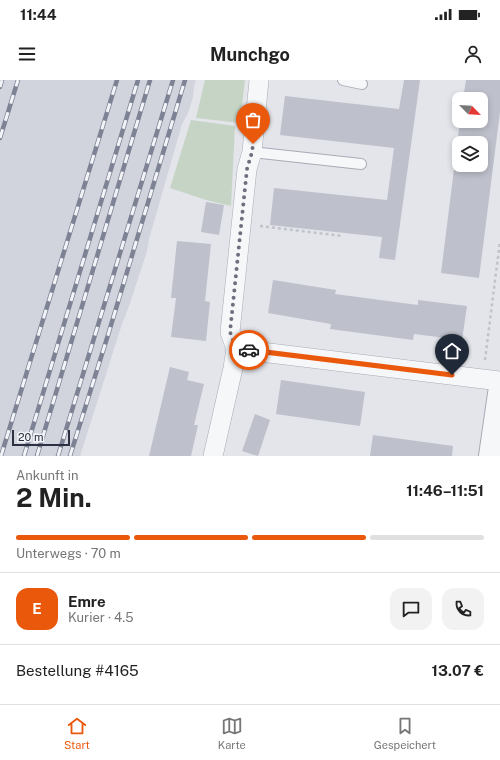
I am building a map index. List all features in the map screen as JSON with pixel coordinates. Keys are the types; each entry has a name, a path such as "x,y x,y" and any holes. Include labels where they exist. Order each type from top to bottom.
{"street":[{"path":"213,456 233,368 236,348 230,332 247,169 252,152 259,80"},
{"path":"236,348 494,382 490,456"}],"lane":[{"path":"343,80 362,84"},
{"path":"252,152 361,164"}],"path":[{"path":"242,224 342,236"},
{"path":"494,382 500,241"}],"shaded area":[{"path":"0,80 196,80 193,97 188,113 182,124 149,239 147,251 80,456 0,456"}],"green space":[{"path":"205,80 245,80 240,123 196,118"},
{"path":"191,120 235,126 231,206 206,200 170,188"}],"building":[{"path":"404,80 420,80 395,260 379,258 382,237 270,225 274,188 387,200 394,148 280,135 285,96 399,109"},
{"path":"466,80 500,80 500,112 479,278 441,273 454,172 488,172 488,136 458,136 459,128 488,128 488,92 464,92"},
{"path":"206,202 224,205 219,235 201,232"},
{"path":"177,241 211,244 205,301 210,302 206,341 171,337 176,298 171,298"},
{"path":"273,280 336,290 335,294 418,305 418,300 467,306 462,340 414,334 413,340 330,329 331,324 268,313"},
{"path":"170,367 189,372 187,380 204,384 194,425 198,425 191,456 149,456"},
{"path":"281,380 365,392 360,426 276,414"},
{"path":"255,414 270,420 258,456 242,451"},
{"path":"373,435 453,446 452,456 370,456"}],"railway":[{"path":"0,87 2,80"},
{"path":"0,138 18,80"},
{"path":"1,456 117,80"},
{"path":"24,456 138,80"},
{"path":"37,456 150,80"},
{"path":"58,456 173,80"},
{"path":"70,456 185,80"}],"way so far":[{"path":"249,350 236,348 230,332 247,169 253,144"}],"route":[{"path":"249,350 452,375"}]}
